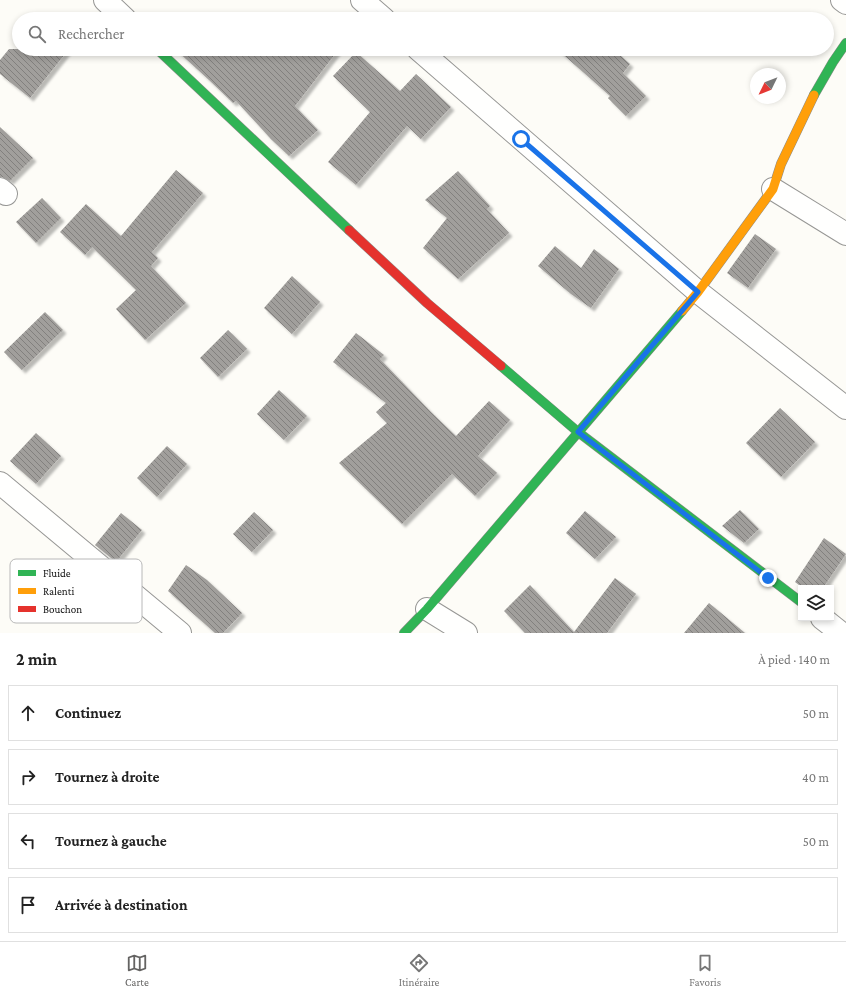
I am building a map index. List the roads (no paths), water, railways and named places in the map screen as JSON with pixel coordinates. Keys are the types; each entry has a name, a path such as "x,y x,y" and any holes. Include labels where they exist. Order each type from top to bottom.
{"street":[{"path":"105,0 118,12"},
{"path":"362,0 376,12"},
{"path":"842,0 846,3"},
{"path":"404,633 427,609 698,292 773,189 781,164 818,88 846,43"},
{"path":"164,56 427,303 578,432 798,600"},
{"path":"426,56 698,292 846,408"},
{"path":"773,189 846,234"},
{"path":"0,483 91,559"},
{"path":"142,601 180,633"},
{"path":"427,609 466,633"},
{"path":"826,621 841,633"}]}
